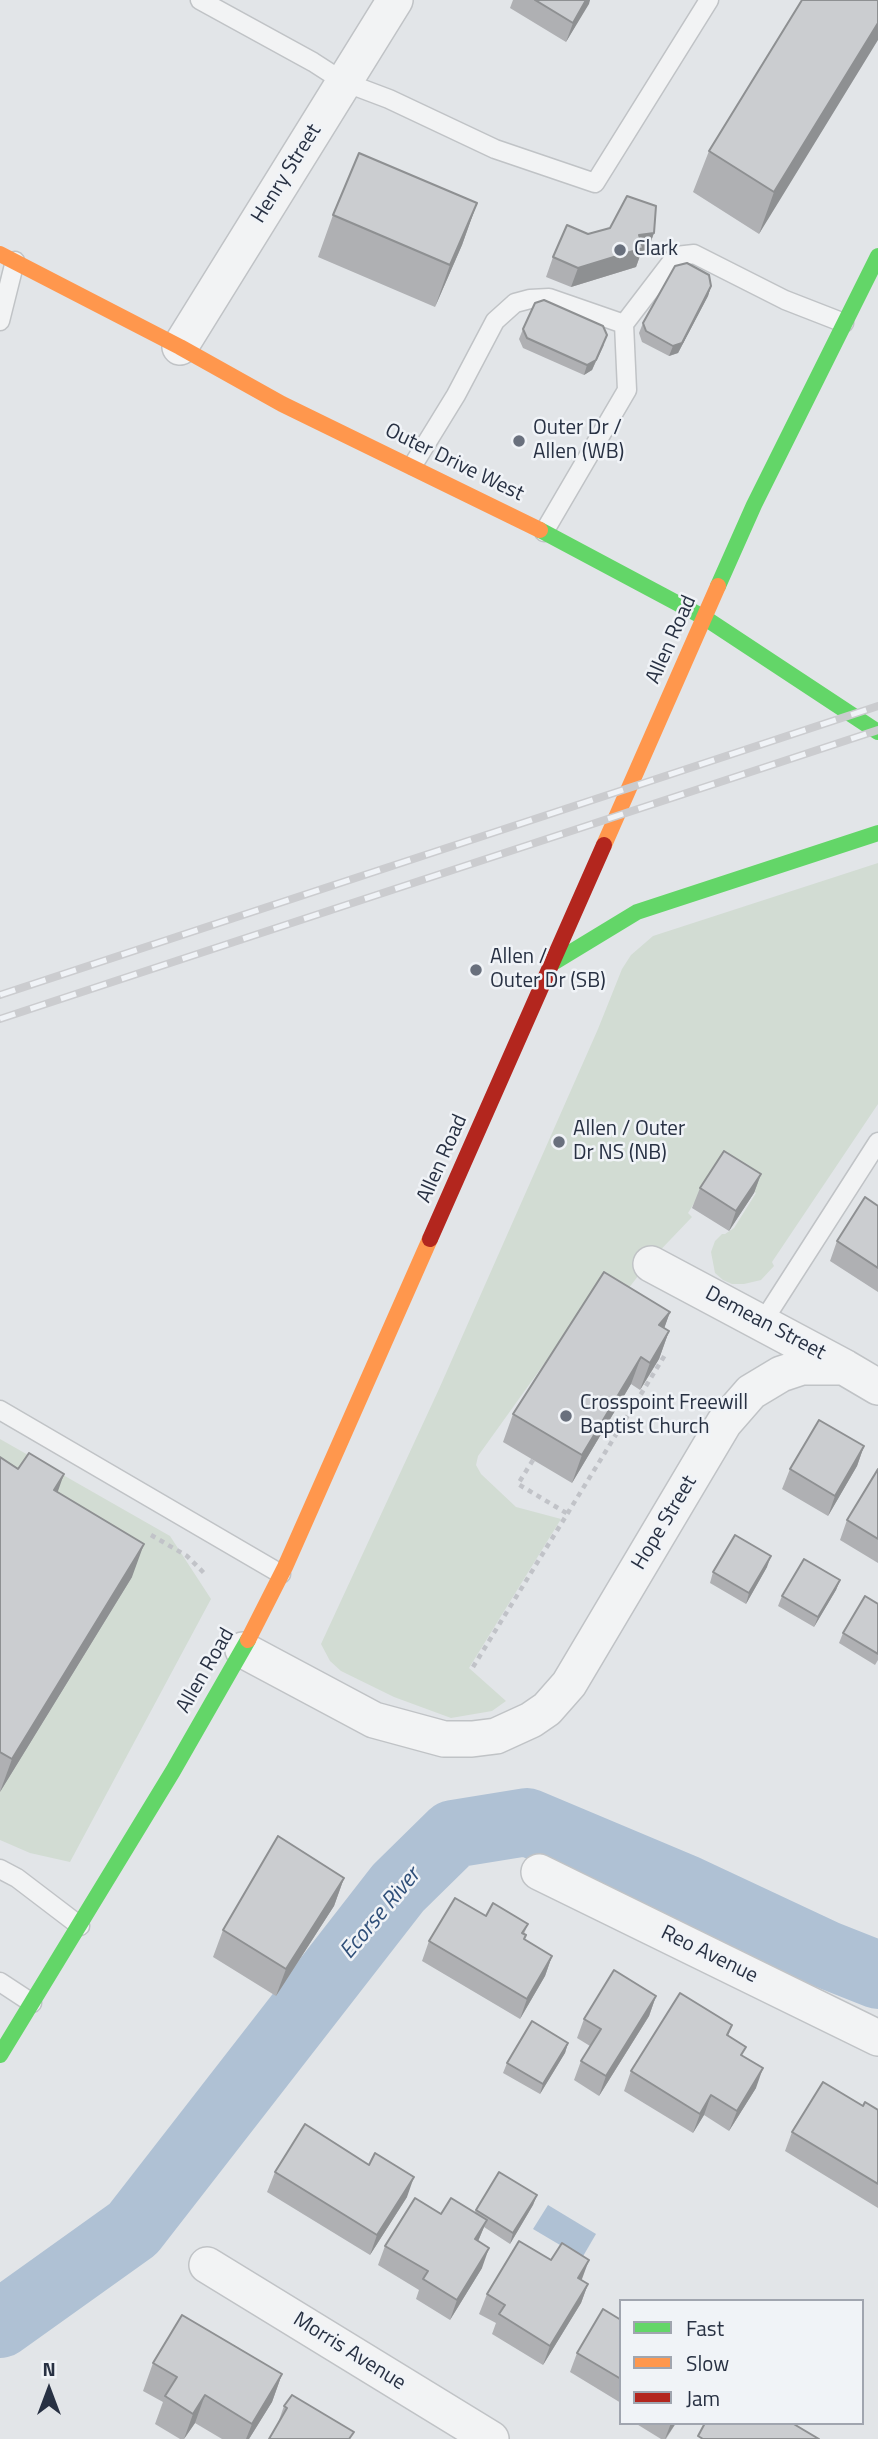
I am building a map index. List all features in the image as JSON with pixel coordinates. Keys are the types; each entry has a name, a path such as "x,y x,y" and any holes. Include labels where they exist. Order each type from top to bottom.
{"main road":[{"name":"Allen Road","path":"0,2055 80,1926 243,1650 281,1574 758,496 878,256"},
{"name":"Outer Drive West","path":"7,258 180,347 282,404 413,465 705,618 878,732"},
{"path":"553,963 637,912 878,833"}],"street":[{"name":"Henry Street","path":"180,347 395,0"},
{"name":"Demean Street","path":"651,1264 878,1387"},
{"name":"Hope Street","path":"243,1650 374,1720 444,1739 472,1739 496,1735 531,1720 547,1709 569,1684 724,1423 751,1392 781,1374 802,1367 844,1367"},
{"name":"Reo Avenue","path":"539,1872 878,2038"},
{"name":"Morris Avenue","path":"207,2264 491,2439"}],"lane":[{"path":"200,0 344,82 389,99 495,149 595,183 709,0"},
{"path":"544,532 627,390 624,324 676,256 694,254 785,300 844,323"},
{"path":"0,321 7,258"},
{"path":"413,465 456,395 495,321 515,303 549,298 624,324"},
{"path":"762,1322 878,1142"},
{"path":"0,1410 281,1574"},
{"path":"0,1869 18,1878 80,1926"},
{"path":"0,1982 32,2003"}],"path":[{"path":"473,1667 665,1355"},
{"path":"533,1460 518,1484 568,1514"}],"shaded area":[{"path":"878,863 878,1104 772,1262 774,1266 761,1280 744,1284 732,1284 715,1273 711,1252 715,1241 734,1228 756,1193 716,1168 688,1213 692,1217 649,1262 621,1298 597,1290 478,1456 476,1465 481,1474 516,1507 561,1519 469,1668 506,1701 492,1711 451,1718 394,1697 341,1671 330,1661 321,1644 439,1389 622,969 631,955 653,936"},
{"path":"0,1439 170,1536 211,1599 70,1862 30,1853 0,1840"}],"water":[{"path":"548,2205 596,2234 582,2258 533,2229"}],"building":[{"path":"535,0 586,0 573,23"},
{"path":"802,0 878,0 878,23 774,192 709,151"},
{"path":"359,153 477,203 450,265 333,215"},
{"path":"627,196 656,206 654,233 639,235 643,248 578,268 553,257 567,225 588,234 610,228"},
{"path":"687,263 709,275 711,286 682,343 673,346 646,331 643,323 675,266"},
{"path":"544,300 603,326 607,335 596,360 587,365 527,338 523,329 535,303"},
{"path":"724,1151 761,1174 736,1211 700,1188"},
{"path":"865,1197 878,1206 878,1268 837,1241"},
{"name":"Crosspoint Freewill Baptist Church","path":"604,1272 670,1312 659,1325 669,1331 650,1363 641,1357 582,1455 513,1414"},
{"path":"819,1420 864,1446 835,1496 790,1469"},
{"path":"29,1453 64,1474 54,1490 144,1544 12,1759 0,1752 0,1457 18,1469"},
{"path":"878,1469 878,1539 847,1520"},
{"path":"735,1535 771,1556 749,1593 713,1572"},
{"path":"804,1559 840,1580 818,1617 782,1596"},
{"path":"865,1596 878,1604 878,1654 843,1633"},
{"path":"278,1836 344,1878 286,1969 223,1930"},
{"path":"455,1898 486,1916 493,1903 528,1924 522,1933 526,1935 524,1939 552,1956 527,1999 429,1941"},
{"path":"614,1970 656,1996 606,2076 581,2061 601,2029 584,2019"},
{"path":"680,1993 732,2025 727,2035 746,2047 741,2055 763,2068 737,2111 711,2095 700,2114 631,2071"},
{"path":"532,2021 568,2043 543,2084 507,2063"},
{"path":"823,2082 863,2106 865,2102 878,2110 878,2184 792,2132"},
{"path":"305,2124 369,2165 375,2153 414,2177 377,2235 275,2172"},
{"path":"499,2172 537,2195 513,2233 476,2210"},
{"path":"415,2198 441,2214 451,2198 487,2220 475,2239 489,2248 457,2300 423,2279 428,2271 385,2246"},
{"path":"519,2241 551,2260 562,2243 589,2260 578,2278 588,2284 550,2346 499,2314 505,2305 487,2294"},
{"path":"603,2309 619,2319 619,2378 577,2353"},
{"path":"182,2315 282,2374 252,2424 205,2395 193,2414 165,2396 177,2377 153,2363"},
{"path":"292,2395 354,2432 349,2439 269,2439"},
{"path":"704,2425 795,2425 819,2439 703,2439 698,2436"}],"waterway":[{"name":"Ecorse River","path":"0,2324 133,2229 398,1888 453,1834 527,1822 684,1888 825,1954 878,1975"}],"railway":[{"path":"0,995 878,706"},
{"path":"0,1019 878,730"}],"traffic: fast":[{"path":"718,586 754,505 878,256"},
{"path":"540,530 705,618 878,732"},
{"path":"553,963 637,912 878,833"},
{"path":"0,2055 173,1771 248,1640"}],"traffic: slow":[{"path":"0,254 180,347 282,404 540,530"},
{"path":"604,845 718,586"},
{"path":"248,1640 285,1567 430,1239"}],"traffic: jam":[{"path":"430,1239 604,845"}],"place":[{"name":"Clark","path":"620,250"},
{"name":"Outer Dr / Allen (WB)","path":"519,441"},
{"name":"Allen / Outer Dr (SB)","path":"476,970"},
{"name":"Allen / Outer Dr NS (NB)","path":"559,1142"},
{"name":"Crosspoint Freewill Baptist Church","path":"566,1416"}]}
